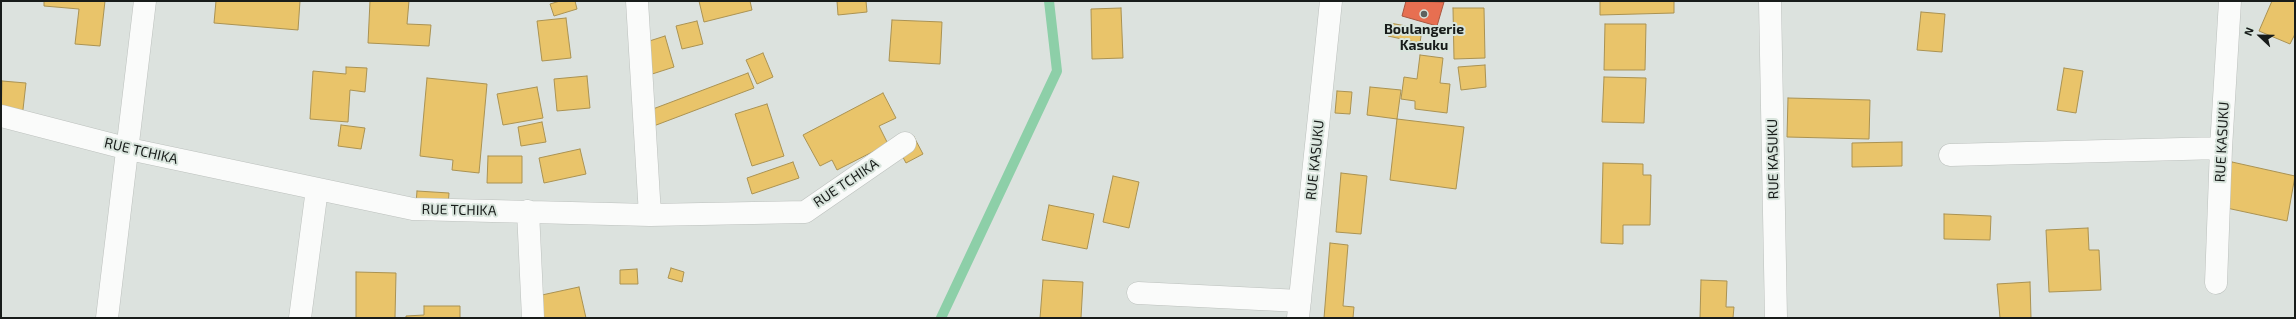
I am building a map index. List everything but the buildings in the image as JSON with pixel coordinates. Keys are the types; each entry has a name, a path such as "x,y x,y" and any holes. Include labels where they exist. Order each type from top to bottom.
{"street":[{"path":"107,318 129,149 145,1"},
{"path":"637,1 650,215"},
{"name":"RUE KASUKU","path":"1299,309 1331,1"},
{"name":"RUE KASUKU","path":"1770,1 1776,318"},
{"name":"RUE KASUKU","path":"2216,283 2221,148 2230,1"},
{"name":"RUE TCHIKA","path":"1,116 129,149 413,209 650,215 805,212 906,143"},
{"path":"1950,156 2221,148"},
{"path":"300,318 317,189"},
{"path":"528,211 533,318"},
{"path":"1138,293 1299,309"}],"waterway":[{"path":"941,318 1057,71 1049,1"}],"place":[{"name":"Boulangerie Kasuku","path":"1424,14"}]}
